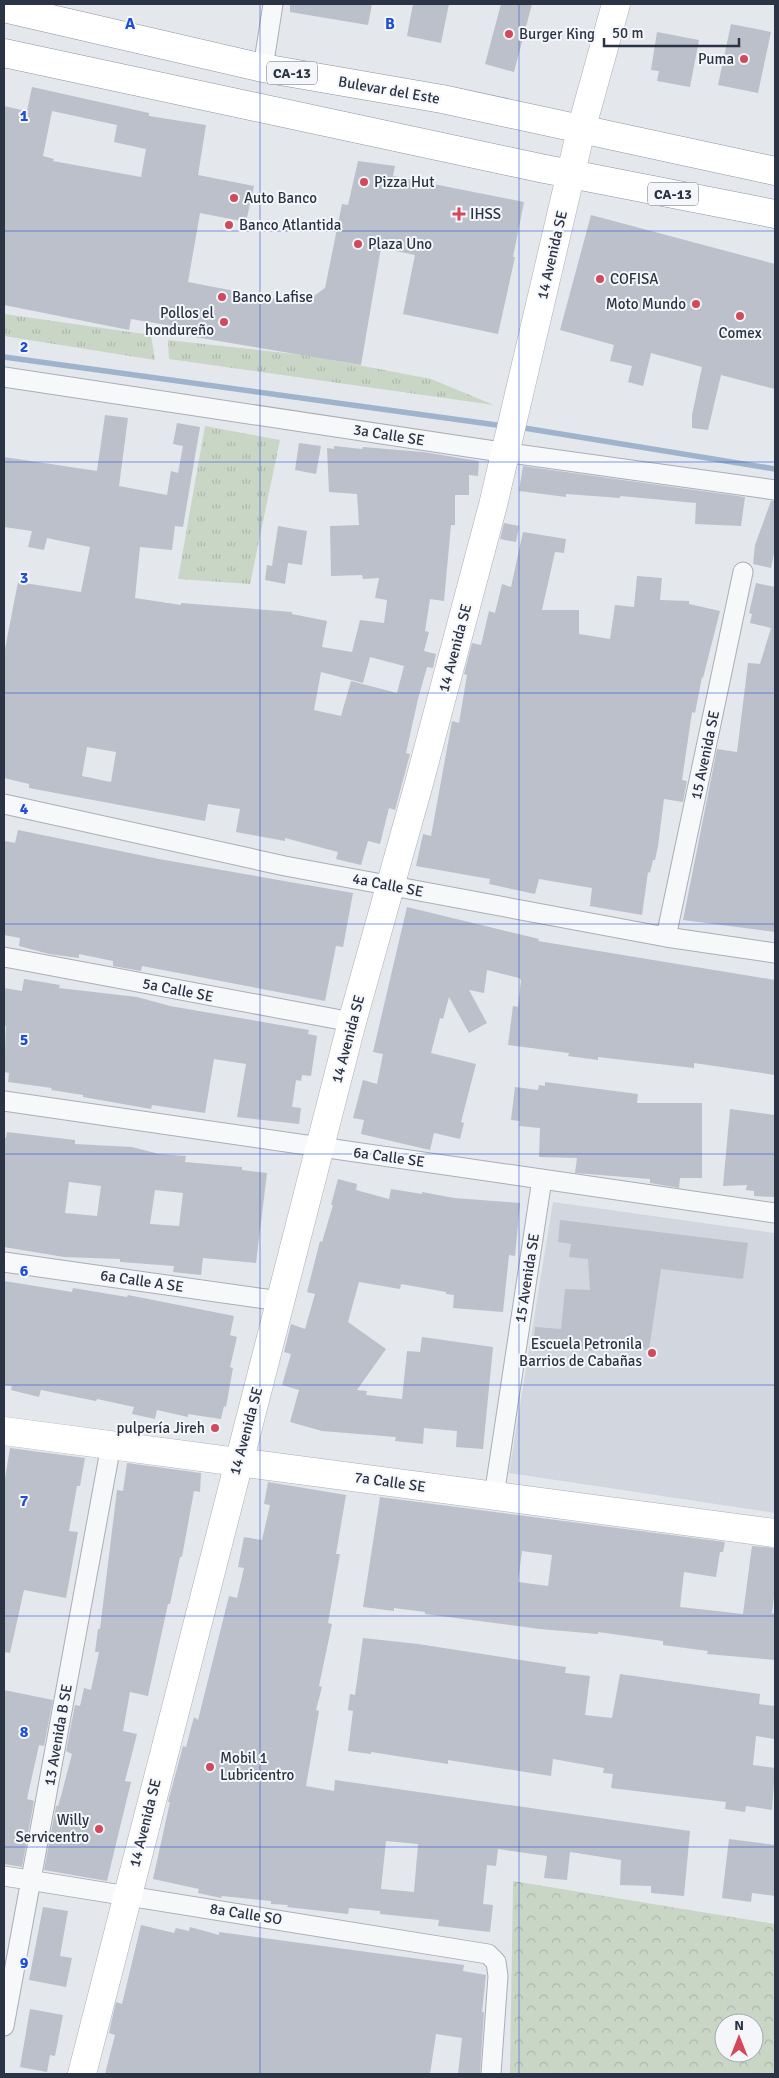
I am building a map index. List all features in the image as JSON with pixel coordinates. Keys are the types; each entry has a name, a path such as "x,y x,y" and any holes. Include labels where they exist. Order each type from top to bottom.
{"main road":[{"name":"14 Avenida SE","path":"82,2074 319,1147 488,523 581,130 616,4"},
{"name":"Bulevar del Este","path":"4,8 263,68 403,92 775,170"},
{"name":"CA-13","path":"4,53 571,174 775,214"},
{"name":"7a Calle SE","path":"4,1431 775,1533"}],"street":[{"path":"263,68 273,4"},
{"name":"3a Calle SE","path":"4,377 504,453 775,490"},
{"name":"15 Avenida SE","path":"666,937 743,572"},
{"name":"4a Calle SE","path":"4,804 215,851 666,937 775,953"},
{"name":"5a Calle SE","path":"4,957 352,1022"},
{"name":"6a Calle SE","path":"4,1101 775,1213"},
{"name":"15 Avenida SE","path":"494,1496 542,1179"},
{"name":"6a Calle A SE","path":"4,1262 280,1300"},
{"name":"13 Avenida B SE","path":"4,2026 111,1445"},
{"name":"8a Calle SO","path":"4,1876 488,1954 496,1962 498,1976 491,2074"}],"shaded area":[{"name":"Escuela Petronila Barrios de Cabañas","path":"553,1202 775,1233 775,1513 509,1473"}],"green space":[{"path":"4,314 151,335 155,360 4,336"},
{"path":"168,340 311,356 431,379 494,405 169,359"},
{"path":"205,426 280,440 250,584 178,579"},
{"path":"513,1881 775,1924 775,2074 510,2074"}],"building":[{"path":"290,4 372,4 368,25 290,12"},
{"path":"413,4 449,4 441,43 407,36"},
{"name":"Burger King","path":"501,4 532,4 514,72 485,64"},
{"name":"Puma","path":"731,24 771,32 758,93 718,85"},
{"name":"Puma","path":"657,32 699,40 690,87 657,81 659,71 651,70"},
{"path":"32,87 149,113 149,116 206,125 198,175 254,186 246,222 200,213 188,282 303,304 325,288 342,204 348,205 358,161 395,166 393,176 524,202 513,257 515,257 498,334 403,314 415,255 381,248 361,365 189,336 190,329 131,319 129,330 4,305 4,106 27,111","holes":["52,111 117,125 114,142 146,149 141,177 53,161 54,159 43,156"]},
{"path":"591,215 775,264 775,389 721,375 708,430 692,428 692,415 702,367 651,353 643,386 628,382 632,366 610,361 614,345 560,330"},
{"path":"105,415 128,418 119,486 167,495 171,471 178,473 183,446 173,444 177,423 200,427 183,527 175,526 172,550 140,547 135,598 181,605 181,603 292,612 292,614 327,621 322,647 352,652 360,620 384,623 387,600 375,598 379,578 363,579 362,575 331,576 330,526 359,525 357,494 329,492 327,448 334,449 334,446 362,449 363,447 423,452 479,461 478,476 469,475 469,495 455,495 455,525 451,525 444,601 430,599 425,631 429,632 424,651 436,654 433,668 427,667 418,699 406,753 410,754 395,810 389,808 380,844 368,841 361,865 336,859 338,852 285,838 285,841 236,832 240,809 208,804 205,821 29,788 29,784 4,778 4,654 18,582 81,592 90,547 47,538 44,550 28,547 32,531 4,527 4,457 97,471","holes":["370,657 404,666 397,693 351,681 341,716 314,710 321,672 363,683","87,747 116,752 111,782 82,776"]},
{"path":"299,443 321,446 316,474 295,470"},
{"path":"523,466 745,497 741,526 695,524 696,503 620,496 620,498 566,494 566,497 519,491"},
{"path":"771,501 775,501 775,548 771,568 753,564 755,545"},
{"path":"504,523 519,526 516,542 500,539"},
{"path":"278,526 307,531 302,565 288,563 285,584 265,580 267,565 272,566"},
{"path":"523,532 566,539 564,553 555,552 542,610 579,610 579,634 610,639 615,605 634,607 637,576 662,578 660,600 689,601 689,604 720,611 702,677 695,713 692,712 682,780 687,781 683,802 664,799 658,846 650,873 648,872 642,915 590,906 592,888 539,879 535,894 489,884 490,879 416,866 423,834 431,836 452,721 459,723 467,675 464,674 472,643 481,645 489,611 495,613 502,584 511,587"},
{"path":"756,583 775,587 775,932 683,920 717,749 737,752 748,663 760,664 771,628 750,623 752,614 749,613"},
{"path":"18,830 159,859 353,893 343,947 336,946 325,1001 142,966 141,971 113,966 113,961 79,954 79,958 49,954 19,946 20,938 4,935 5,841 15,843"},
{"path":"407,907 539,939 538,941 775,980 775,1075 694,1063 694,1068 598,1057 598,1060 568,1056 569,1053 508,1045 513,1006 518,1007 521,980 487,970 484,993 469,990 487,1023 469,1033 449,997 443,1019 440,1018 431,1053 476,1064 461,1122 464,1123 460,1139 434,1133 430,1150 361,1134 364,1120 353,1118 363,1080 377,1084 383,1054 373,1052"},
{"path":"24,979 60,985 59,988 137,997 170,1006 309,1030 308,1034 317,1036 311,1076 302,1075 301,1081 296,1080 292,1107 301,1108 299,1124 237,1117 246,1064 214,1059 205,1113 152,1105 151,1109 83,1097 83,1095 51,1090 52,1088 8,1082 9,1073 4,1072 6,1026 4,1026 4,988 22,991"},
{"path":"545,1082 638,1094 637,1103 702,1103 702,1178 680,1178 679,1188 650,1183 650,1179 575,1173 577,1158 539,1157 540,1128 519,1126 520,1121 511,1120 515,1087 538,1090 539,1085 545,1086"},
{"path":"730,1109 775,1115 775,1197 754,1196 754,1191 746,1190 747,1185 723,1186"},
{"path":"7,1132 75,1140 75,1144 132,1147 159,1154 186,1156 185,1162 242,1167 242,1170 267,1173 256,1263 203,1258 201,1275 173,1272 174,1266 120,1262 120,1259 64,1257 4,1247 4,1138 6,1138","holes":["69,1182 101,1186 97,1216 65,1213","155,1190 183,1193 179,1226 150,1224"]},
{"path":"338,1179 357,1184 356,1190 389,1199 391,1189 454,1198 520,1203 515,1256 509,1255 503,1312 453,1308 454,1295 446,1294 446,1292 401,1284 400,1289 359,1282 348,1322 386,1349 357,1390 367,1391 366,1395 402,1399 407,1351 420,1352 422,1337 493,1347 483,1449 456,1447 457,1431 424,1428 423,1444 395,1441 396,1437 322,1431 290,1422 299,1390 282,1385 291,1354 284,1352 291,1324 305,1329 315,1294 307,1292 320,1241 322,1242 333,1205 331,1205"},
{"path":"560,1220 748,1243 743,1279 661,1269 649,1350 595,1343 594,1351 552,1348 552,1351 533,1350 535,1327 561,1329 565,1289 590,1290 588,1259 569,1257 571,1244 558,1242"},
{"path":"4,1281 72,1292 73,1288 127,1297 128,1295 234,1316 230,1335 237,1337 230,1367 233,1368 226,1407 224,1406 221,1419 188,1414 188,1417 157,1410 155,1419 132,1414 134,1407 97,1399 96,1401 41,1390 39,1397 11,1390 12,1386 4,1385"},
{"path":"10,1448 85,1458 80,1486 77,1486 69,1531 78,1532 66,1598 24,1590 10,1653 4,1652 4,1484"},
{"path":"127,1463 201,1473 200,1492 194,1491 182,1557 180,1557 170,1604 168,1604 148,1696 130,1692 123,1731 137,1734 125,1781 131,1782 107,1881 44,1870 56,1806 58,1806 72,1754 66,1751 75,1705 80,1706 84,1688 91,1690 99,1652 95,1652 98,1629 100,1629 117,1490 123,1491"},
{"path":"268,1482 346,1495 336,1554 340,1554 328,1623 332,1624 319,1686 322,1687 316,1710 319,1711 306,1786 334,1791 335,1780 690,1831 684,1896 651,1893 651,1886 620,1885 621,1860 570,1852 567,1880 544,1878 547,1856 498,1849 496,1866 487,1865 483,1904 493,1905 490,1932 438,1926 439,1920 380,1914 380,1911 349,1908 348,1914 287,1907 288,1905 271,1904 271,1901 222,1896 221,1898 198,1893 199,1889 153,1879 170,1802 168,1802 183,1746 186,1747 194,1717 198,1720 229,1596 237,1598 244,1568 238,1567 244,1537 262,1540 270,1505 264,1504","holes":["386,1841 418,1844 414,1892 381,1889"]},
{"path":"380,1497 725,1542 723,1552 720,1552 716,1577 684,1572 680,1607 743,1614 752,1546 775,1548 775,1588 772,1613 775,1614 775,1660 707,1654 708,1651 663,1645 663,1641 598,1632 598,1634 540,1629 425,1614 425,1612 394,1608 394,1611 363,1607","holes":["522,1551 552,1555 548,1586 518,1582"]},
{"path":"363,1638 418,1644 566,1667 565,1673 590,1676 585,1715 612,1718 620,1674 760,1694 759,1704 775,1706 775,1739 756,1736 753,1765 775,1768 772,1810 746,1806 745,1812 725,1809 726,1802 611,1788 613,1774 603,1773 604,1768 553,1759 551,1776 448,1760 448,1764 371,1752 371,1754 348,1751 353,1711 348,1710 350,1694 355,1695"},
{"path":"4,1690 53,1700 44,1746 39,1745 27,1799 34,1801 22,1867 4,1864"},
{"path":"729,1839 775,1845 775,1896 752,1893 751,1902 722,1898"},
{"path":"43,1907 68,1911 60,1956 72,1958 66,1987 29,1980"},
{"path":"141,1925 174,1933 176,1928 189,1931 190,1927 219,1935 219,1932 464,1965 463,1971 486,1975 482,2012 484,2012 480,2074 458,2074 462,2038 436,2034 430,2074 105,2074 115,2035 109,2033 116,2002 122,2004"},
{"path":"30,2009 63,2015 55,2056 50,2055 47,2072 20,2067"}],"waterway":[{"path":"4,357 504,426"},
{"path":"518,427 775,469"}],"place":[{"name":"Burger King","path":"509,34"},
{"name":"Puma","path":"744,59"},
{"name":"Pizza Hut","path":"364,182"},
{"name":"Auto Banco","path":"234,198"},
{"name":"IHSS","path":"459,214"},
{"name":"Banco Atlantida","path":"229,225"},
{"name":"Plaza Uno","path":"358,244"},
{"name":"COFISA","path":"600,279"},
{"name":"Banco Lafise","path":"222,297"},
{"name":"Moto Mundo","path":"696,304"},
{"name":"Comex","path":"740,316"},
{"name":"Pollos el hondureño","path":"224,322"},
{"name":"Escuela Petronila Barrios de Cabañas","path":"652,1353"},
{"name":"pulpería Jireh","path":"215,1428"},
{"name":"Mobil 1 Lubricentro","path":"210,1767"},
{"name":"Willy Servicentro","path":"99,1829"}]}
